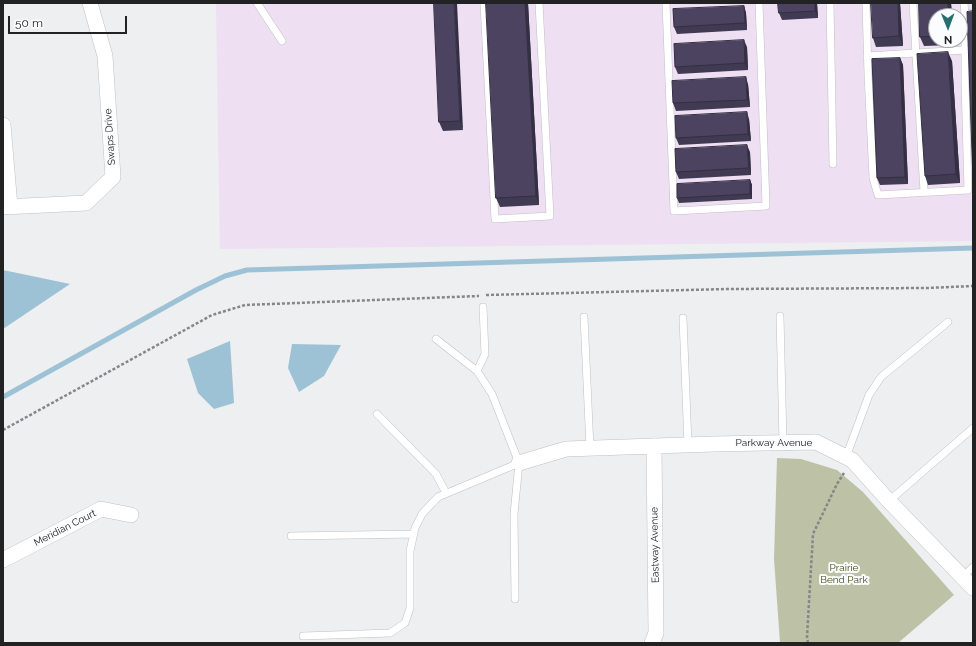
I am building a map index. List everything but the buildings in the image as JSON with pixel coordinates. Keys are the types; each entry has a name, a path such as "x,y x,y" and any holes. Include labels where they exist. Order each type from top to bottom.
{"street":[{"name":"Swaps Drive","path":"6,207 86,203 113,177 105,56 90,3"},
{"path":"3,125 6,207"},
{"name":"Parkway Avenue","path":"518,463 566,449 816,442 849,459 973,588"},
{"name":"Eastway Avenue","path":"652,643 656,633 654,446"},
{"name":"Meridian Court","path":"3,560 101,509 131,515"}],"lane":[{"path":"257,3 282,42"},
{"path":"484,3 495,219 550,216 540,3"},
{"path":"666,3 674,211 766,206 759,3"},
{"path":"830,3 833,164"},
{"path":"866,3 867,56 873,178 878,195 968,190 965,50 867,56"},
{"path":"913,3 924,192"},
{"path":"477,371 485,354 483,307"},
{"path":"780,316 783,443"},
{"path":"584,317 590,448"},
{"path":"683,318 688,445"},
{"path":"849,459 869,395 881,377 948,322"},
{"path":"436,338 477,371 492,394 518,463 514,514 515,599"},
{"path":"377,414 436,474 446,493"},
{"path":"889,501 973,428"},
{"path":"303,636 390,634 405,623 410,608 410,551 415,528 422,514 438,497 518,463"},
{"path":"291,536 414,534"},
{"path":"962,577 973,566"}],"path":[{"path":"808,643 807,637 813,534 849,459"}],"shaded area":[{"path":"216,3 973,3 973,241 220,249"}],"green space":[{"name":"Prairie Bend Park","path":"777,458 801,459 837,470 863,492 954,595 898,643 780,643 774,559"}],"water":[{"path":"3,270 70,284 3,329"},
{"path":"230,341 234,403 214,409 198,393 187,359"},
{"path":"292,344 341,345 324,376 299,392 288,368"}],"waterway":[{"path":"3,397 196,290 225,276 247,270 973,248"}]}
